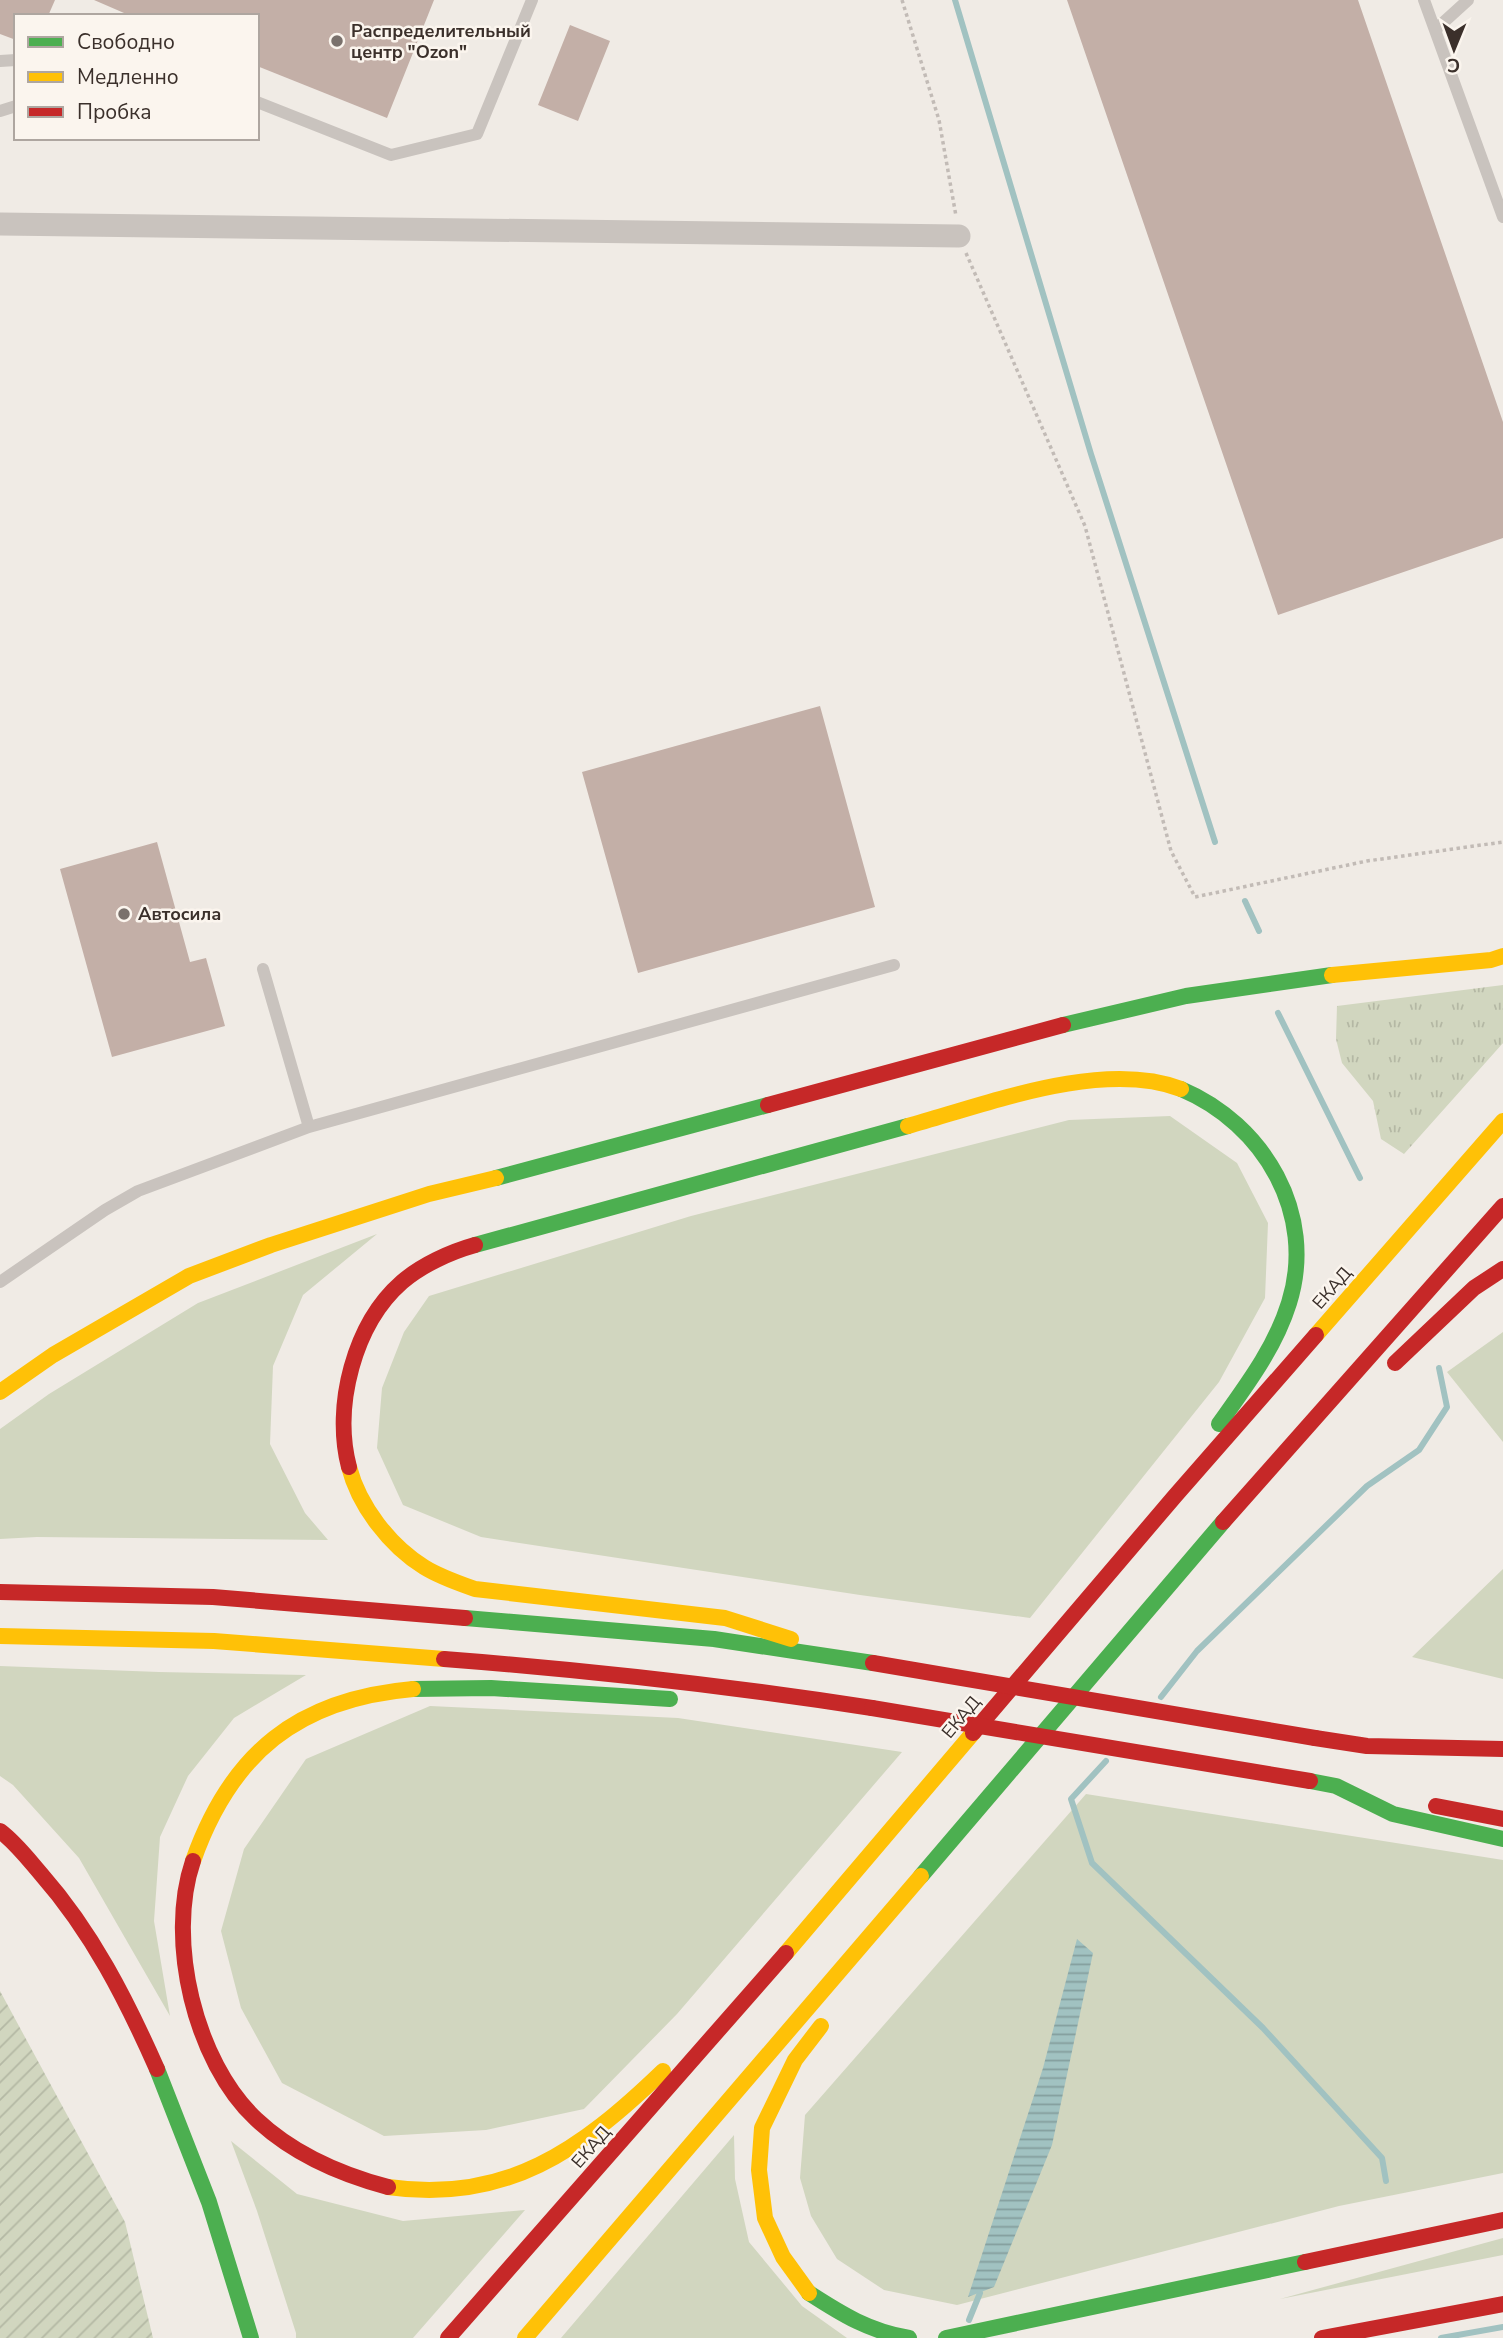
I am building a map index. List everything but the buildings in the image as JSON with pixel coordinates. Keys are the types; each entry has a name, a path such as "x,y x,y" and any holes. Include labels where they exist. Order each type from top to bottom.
{"main road":[{"path":"0,1392 53,1355 188,1276 271,1245 429,1194 1052,1028 1186,996 1311,977 1491,960 1503,956"},
{"path":"838,1657 782,1635 725,1618 475,1589 441,1576 414,1560 377,1520 363,1499 352,1478 347,1457 347,1388 360,1342 393,1290 430,1263 466,1248 1030,1092 1113,1079 1169,1085 1214,1106 1256,1142 1280,1182 1295,1230 1298,1256 1295,1283 1272,1346 1257,1372 1183,1474 1175,1496"},
{"name":"ЕКАД","path":"448,2338 723,2027 1175,1496 1503,1121"},
{"path":"525,2338 1213,1534 1503,1206"},
{"path":"1380,1378 1474,1288 1503,1269"},
{"path":"1213,1534 1322,1433"},
{"path":"0,1592 227,1598 714,1639 1489,1764"},
{"path":"0,1636 214,1641 533,1666 873,1708 1400,1799"},
{"path":"680,1700 448,1686 368,1696 328,1709 294,1725 257,1749 217,1805 197,1847 185,1888 184,1960 195,2007 212,2054 229,2085 254,2117 284,2141 317,2161 353,2178 398,2189 440,2191 478,2187 517,2175 590,2133 631,2103 680,2054 723,2027"},
{"path":"734,1705 761,1707 814,1699"},
{"path":"1367,1746 1503,1749"},
{"path":"1336,1786 1393,1814 1503,1839"},
{"path":"1426,1804 1503,1819"},
{"path":"0,1831 58,1892 104,1961 139,2027 217,2222 251,2338"},
{"path":"869,1961 894,1928 937,1858"},
{"path":"828,2016 795,2060 762,2128 759,2170 765,2218 783,2257 808,2291 848,2319 891,2335 909,2338"},
{"path":"946,2338 1503,2221"},
{"path":"1322,2338 1503,2304"}],"street":[{"path":"0,224 959,236"}],"lane":[{"path":"259,103 391,155 477,134 532,0"},
{"path":"1424,0 1503,217"},
{"path":"1435,30 1468,0"},
{"path":"0,1283 105,1210 138,1191 309,1127 894,965"},
{"path":"263,969 309,1127"}],"path":[{"path":"902,0 939,120 959,236 1085,526 1171,851 1195,897 1367,861 1503,842"}],"green space":[{"path":"1503,985 1503,1043 1404,1154 1381,1139 1373,1101 1342,1063 1336,1039 1337,1006"},
{"path":"1170,1116 1237,1163 1268,1223 1265,1298 1219,1382 1030,1618 481,1537 403,1505 377,1448 382,1388 404,1332 429,1296 691,1216 1069,1120"},
{"path":"377,1234 303,1295 273,1366 270,1444 305,1513 328,1540 37,1537 0,1539 0,1429 49,1394 198,1303"},
{"path":"1503,1332 1503,1442 1447,1372"},
{"path":"1503,1569 1503,1679 1412,1657"},
{"path":"0,1666 306,1675 234,1718 188,1776 160,1837 154,1921 170,2016 79,1858 13,1785 0,1776"},
{"path":"430,1706 678,1718 902,1752 677,2014 584,2109 486,2130 384,2136 282,2083 241,2008 221,1931 244,1849 306,1759"},
{"path":"1086,1794 1503,1860 1503,2173 1339,2206 957,2305 884,2290 837,2259 811,2216 800,2178 805,2115"},
{"path":"0,1991 125,2222 153,2338 0,2338"},
{"path":"734,2135 735,2179 749,2242 802,2306 847,2338 561,2338"},
{"path":"231,2141 297,2194 403,2221 525,2210 413,2338 296,2338 257,2211"},
{"path":"1503,2238 1503,2255 1280,2299"}],"water":[{"path":"1077,1939 1093,1953 1052,2145 994,2287 968,2297 1043,2068"}],"waterway":[{"path":"955,0 1091,454 1215,842"},
{"path":"1245,901 1259,931"},
{"path":"1278,1013 1360,1178"},
{"path":"1161,1697 1197,1651 1367,1486 1419,1450 1447,1407 1439,1368"},
{"path":"1106,1761 1071,1799 1092,1863 1263,2028 1382,2158 1386,2181"},
{"path":"969,2320 980,2293"},
{"path":"1441,2338 1503,2327"}],"traffic: fast":[{"path":"1063,1025 1186,996 1332,975"},
{"path":"1181,1089 1211,1105 1237,1125 1259,1149 1277,1176 1289,1205 1296,1237 1296,1270 1283,1320 1259,1366 1219,1424"},
{"path":"496,1178 768,1105"},
{"path":"475,1245 908,1126"},
{"path":"921,1876 1223,1522"},
{"path":"465,1618 714,1639 873,1663"},
{"path":"413,1689 491,1688 670,1699"},
{"path":"1310,1781 1336,1786 1393,1814 1503,1839"},
{"path":"157,2069 209,2202 251,2338"},
{"path":"946,2338 1305,2262"},
{"path":"809,2293 857,2321 909,2338"}],"traffic: slow":[{"path":"1332,975 1491,960 1503,956"},
{"path":"908,1126 1008,1097 1081,1082 1116,1079 1150,1081 1181,1089"},
{"path":"1316,1335 1503,1121"},
{"path":"0,1392 53,1355 189,1276 271,1245 429,1194 496,1178"},
{"path":"349,1467 368,1510 399,1548 424,1567 456,1582 475,1589 725,1618 791,1639"},
{"path":"0,1636 214,1641 444,1659"},
{"path":"193,1861 227,1790 249,1762 274,1738 303,1719 335,1705 372,1695 413,1689"},
{"path":"786,1953 973,1733"},
{"path":"525,2338 921,1876"},
{"path":"809,2293 783,2257 765,2218 759,2170 762,2128 795,2060 821,2026"},
{"path":"388,2187 430,2190 469,2187 505,2179 539,2165 602,2125 663,2071"}],"traffic: jam":[{"path":"768,1105 1063,1025"},
{"path":"1223,1522 1503,1206"},
{"path":"349,1467 345,1443 346,1393 360,1343 371,1320 385,1300 418,1270 456,1251 475,1245"},
{"path":"1395,1363 1474,1288 1503,1269"},
{"path":"973,1733 1316,1335"},
{"path":"0,1592 213,1597 465,1618"},
{"path":"444,1659 658,1679 872,1708"},
{"path":"873,1663 1315,1738"},
{"path":"872,1708 1310,1781"},
{"path":"1315,1738 1367,1746 1503,1749"},
{"path":"1436,1806 1503,1819"},
{"path":"0,1831 22,1851 59,1896 92,1943 133,2017 157,2069"},
{"path":"193,1861 185,1892 185,1962 191,1998 202,2033 217,2066 235,2095 256,2119 285,2143 334,2169 388,2187"},
{"path":"448,2338 786,1953"},
{"path":"1305,2262 1503,2220"},
{"path":"1322,2338 1503,2304"}],"place":[{"name":"Распределительный центр \"Ozon\"","path":"337,41"},
{"name":"Автосила","path":"124,914"}]}
